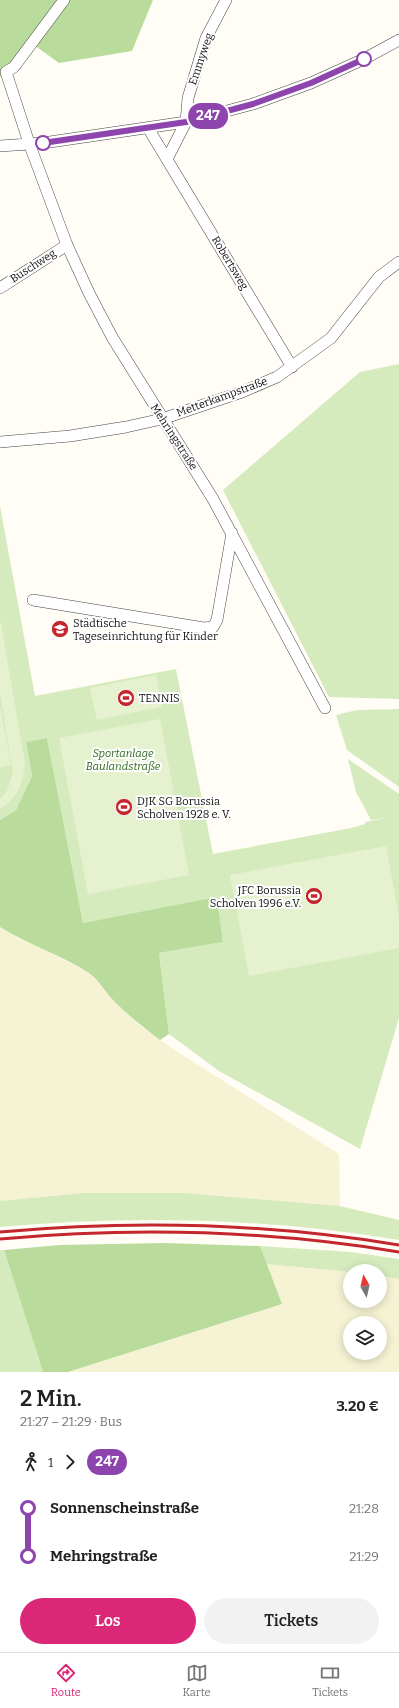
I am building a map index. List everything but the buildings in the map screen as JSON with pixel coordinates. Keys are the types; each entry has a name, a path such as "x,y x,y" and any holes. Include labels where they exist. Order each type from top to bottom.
{"street":[{"path":"3,71 14,67 64,0"},
{"name":"Emmyweg","path":"186,122 188,98 206,38 226,0"},
{"path":"0,146 43,143 186,122 253,104 311,83 364,59 399,40"},
{"name":"Mehringstraße","path":"3,71 67,245 89,293 112,337 162,419 197,472 232,533 325,708"},
{"path":"167,159 186,122"},
{"name":"Robertsweg","path":"148,128 292,368"},
{"name":"Buschweg","path":"0,288 67,245"},
{"name":"Metterkampstraße","path":"0,442 70,436 126,427 162,419 242,392 277,377 292,368 332,338 379,277 399,262"},
{"path":"33,600 204,628 213,627 216,620 232,533"}],"shaded area":[{"path":"0,927 18,938 91,974 138,1024 173,1049 339,1154 340,1206 184,1193 82,1193 0,1201"},
{"path":"266,1264 343,1271 343,1308 387,1308 387,1277 399,1279 399,1372 68,1372 282,1304"}],"green space":[{"path":"0,0 153,0 132,51 59,63 34,45 17,69 0,77"},
{"path":"399,364 399,699 329,697 223,490 360,372"},
{"name":"Sportanlage Baulandstraße","path":"0,506 35,696 176,669 213,854 351,828 365,824 365,822 386,818 371,820 356,792 348,759 399,794 399,1018 360,1149 219,1071 169,1034 159,953 223,942 217,898 83,923 47,738 26,742 32,776 16,810 0,820"},
{"path":"0,619 25,763 23,777 15,795 0,809 0,799 7,791 13,773 0,693"},
{"name":"TENNIS","path":"156,675 162,707 97,720 90,688"},
{"path":"0,706 11,765 0,767"},
{"path":"399,709 399,787 347,750 336,715 357,710"},
{"name":"DJK SG Borussia Scholven 1928 e. V.","path":"160,719 189,875 88,894 59,738"},
{"path":"47,738 83,923 217,897 223,942 159,953 169,1034 160,1040 119,1006 89,973 0,927 0,820 16,810 32,776 26,742"},
{"name":"JFC Borussia Scholven 1996 e.V.","path":"386,846 399,917 399,948 249,976 230,875"},
{"path":"82,1193 184,1193 340,1206 399,1220 399,1240 300,1227 200,1221 100,1221 0,1227 0,1201"},
{"path":"164,1243 260,1246 282,1304 68,1372 43,1372 4,1250 60,1245"},
{"path":"260,1246 351,1252 399,1259 399,1279 387,1277 387,1264 343,1264 343,1271 266,1264"},
{"path":"0,1250 4,1250 43,1372 0,1372"}],"railway":[{"path":"0,1232 100,1226 200,1226 300,1232 399,1245"},
{"path":"0,1239 100,1233 200,1233 300,1239 399,1252"}],"bus line":[{"name":"247","path":"43,143 186,122 253,104 311,83 364,59"}],"place":[{"name":"Städtische Tageseinrichtung für Kinder","path":"60,629"},
{"name":"TENNIS","path":"126,698"},
{"name":"DJK SG Borussia Scholven 1928 e. V.","path":"124,807"},
{"name":"JFC Borussia Scholven 1996 e.V.","path":"314,896"}]}
